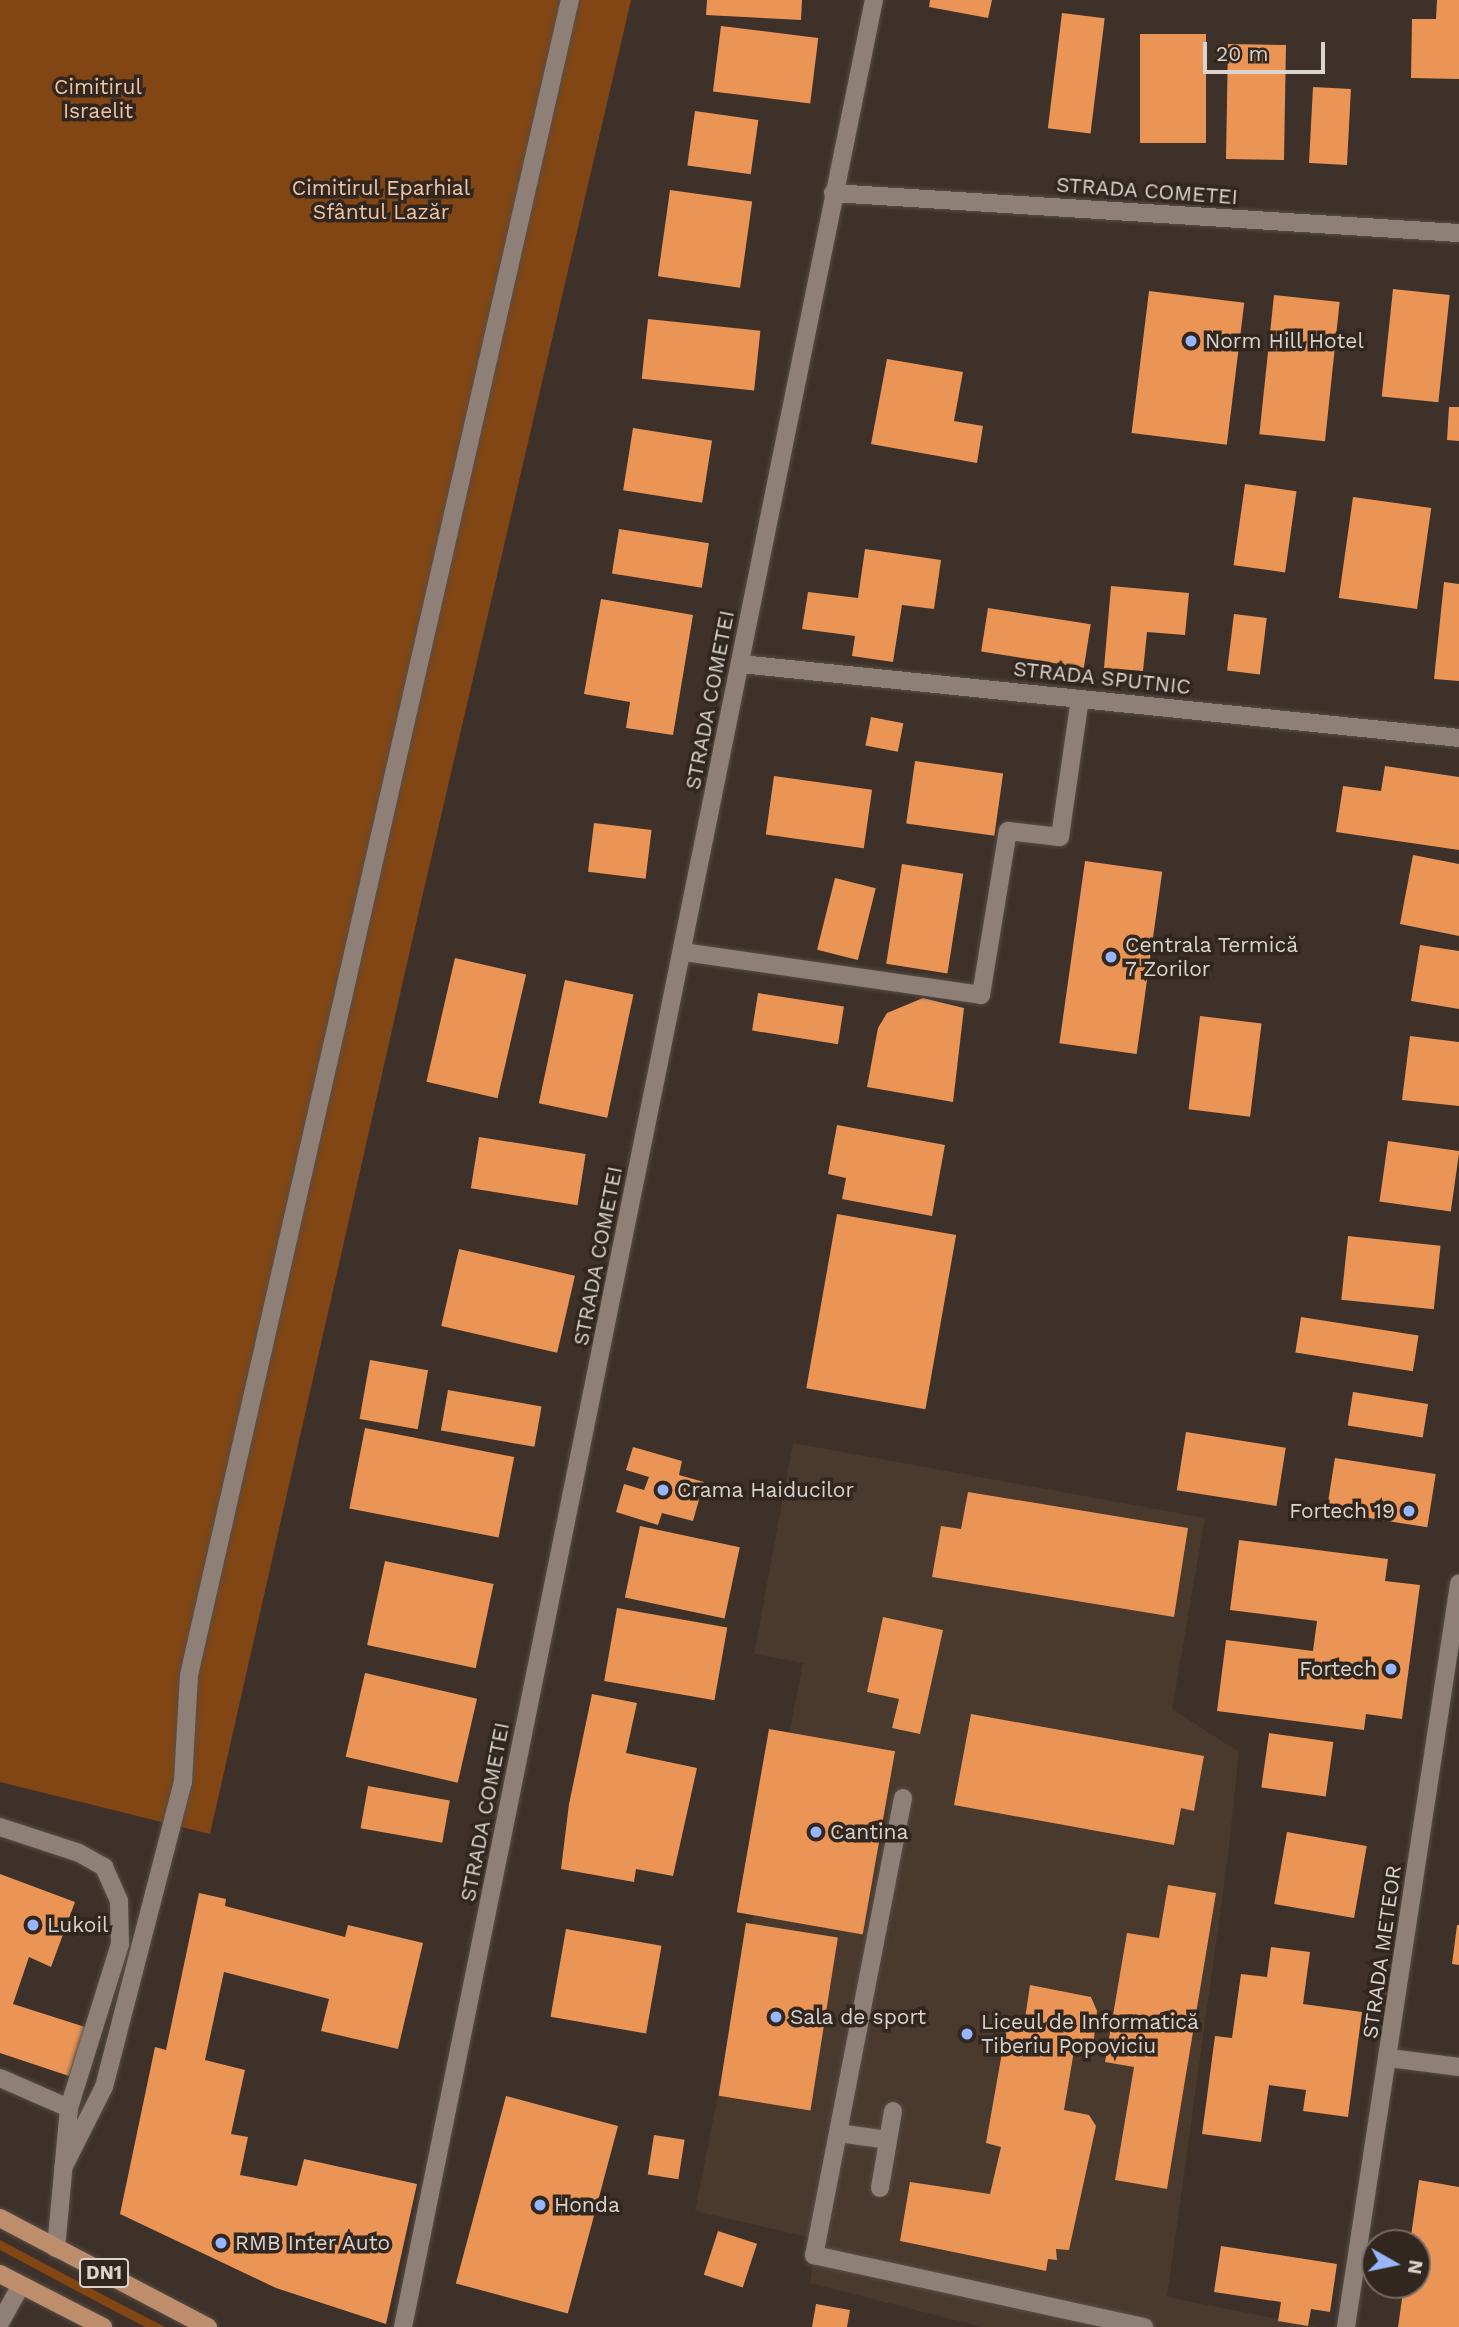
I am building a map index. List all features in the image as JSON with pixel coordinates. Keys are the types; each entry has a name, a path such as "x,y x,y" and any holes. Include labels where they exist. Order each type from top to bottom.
{"main road":[{"name":"DN1","path":"0,2218 208,2327"},
{"name":"DN1","path":"0,2274 103,2327"}],"street":[{"path":"63,2168 104,2087 183,1782 189,1675 570,0"},
{"name":"STRADA COMETEI","path":"403,2327 874,0"},
{"name":"STRADA COMETEI","path":"833,193 1459,233"},
{"name":"STRADA SPUTNIC","path":"741,664 1459,738"},
{"path":"683,952 981,995 1008,831 1060,837 1080,699"},
{"name":"STRADA METEOR","path":"1346,2327 1459,1584"},
{"path":"903,1798 814,2255 1144,2327"},
{"path":"0,1827 79,1853 104,1867 119,1901 120,1944 69,2108 56,2248"},
{"path":"1389,2058 1459,2067"},
{"path":"0,2078 69,2108"},
{"path":"880,2188 892,2111"},
{"path":"838,2133 888,2140"},
{"path":"0,2323 21,2285"}],"shaded area":[{"name":"Liceul de Informatică Tiberiu Popoviciu","path":"793,1443 1205,1518 1172,1709 1239,1752 1228,1856 1167,2297 1319,2327 982,2327 810,2283 816,2239 695,2211 803,1663 754,1654"}],"green space":[{"name":"Cimitirul Eparhial Sfântul Lazăr","path":"0,0 631,0 418,915 210,1834 0,1782"},
{"path":"0,2240 165,2327 145,2327 105,2306 0,2250"}],"building":[{"path":"707,0 802,0 801,20 706,15"},
{"path":"930,0 992,0 988,18 929,7"},
{"path":"1437,0 1459,0 1459,79 1411,78 1412,19 1436,19"},
{"path":"1062,13 1105,18 1091,133 1048,128"},
{"path":"721,26 818,38 810,103 713,92"},
{"path":"1140,34 1206,34 1206,143 1140,143"},
{"path":"1228,44 1286,45 1284,160 1226,159"},
{"path":"1313,87 1351,89 1347,165 1309,163"},
{"path":"695,111 758,120 751,174 687,165"},
{"path":"670,190 752,202 740,288 658,276"},
{"path":"1393,289 1450,295 1438,402 1382,396"},
{"path":"1149,291 1244,303 1227,445 1132,433"},
{"path":"1274,295 1340,302 1325,441 1259,434"},
{"path":"648,319 760,331 754,390 642,379"},
{"path":"887,359 963,372 954,421 983,426 977,463 871,444"},
{"path":"1449,407 1459,407 1459,441 1447,440"},
{"path":"633,428 712,441 702,503 623,490"},
{"path":"1245,484 1296,491 1285,572 1234,565"},
{"path":"1353,497 1431,508 1417,609 1339,598"},
{"path":"619,529 709,543 702,588 612,573"},
{"path":"865,549 941,560 934,609 902,605 893,662 852,656 855,636 802,629 808,592 858,598"},
{"path":"1444,582 1459,584 1459,681 1434,679"},
{"path":"1111,586 1189,593 1185,635 1147,632 1143,671 1104,668"},
{"path":"601,599 693,615 673,735 626,728 630,702 584,694"},
{"path":"988,608 1091,624 1084,668 981,651"},
{"path":"1234,614 1267,618 1260,675 1227,671"},
{"path":"871,717 903,723 898,752 865,745"},
{"path":"915,761 1003,773 994,836 906,823"},
{"path":"1385,766 1459,777 1459,850 1336,832 1343,786 1381,791"},
{"path":"774,776 872,790 864,848 766,834"},
{"path":"594,823 652,830 646,879 588,872"},
{"path":"1413,855 1459,864 1459,936 1400,924"},
{"name":"Centrala Termică 7 Zorilor","path":"1085,861 1162,872 1137,1054 1059,1043"},
{"path":"902,864 963,874 947,973 886,964"},
{"path":"835,878 876,888 858,960 817,950"},
{"path":"1420,945 1459,951 1459,1009 1411,1001"},
{"path":"455,958 526,974 498,1098 426,1082"},
{"path":"565,980 633,995 607,1118 539,1103"},
{"path":"758,993 844,1007 838,1044 752,1031"},
{"path":"923,998 964,1008 953,1102 867,1087 878,1028 887,1013"},
{"path":"1200,1016 1262,1024 1250,1117 1189,1109"},
{"path":"1410,1036 1459,1042 1459,1106 1402,1100"},
{"path":"837,1125 945,1145 932,1216 842,1199 846,1178 828,1174"},
{"path":"479,1137 586,1154 578,1205 471,1188"},
{"path":"1388,1141 1459,1151 1451,1211 1380,1201"},
{"path":"837,1214 956,1235 925,1409 806,1388"},
{"path":"1348,1236 1440,1246 1434,1309 1341,1300"},
{"path":"459,1249 575,1276 557,1353 441,1326"},
{"path":"1301,1317 1419,1336 1413,1371 1295,1353"},
{"path":"370,1360 428,1370 418,1429 360,1419"},
{"path":"448,1390 542,1406 534,1447 441,1430"},
{"path":"1353,1392 1428,1404 1423,1437 1348,1426"},
{"path":"365,1428 514,1457 499,1537 349,1508"},
{"path":"1186,1432 1286,1448 1277,1506 1177,1490"},
{"path":"633,1447 682,1461 679,1475 704,1482 693,1521 662,1513 658,1525 616,1512 624,1484 644,1490 649,1477 626,1470"},
{"path":"1335,1458 1436,1474 1427,1527 1327,1511"},
{"path":"968,1492 1188,1528 1174,1617 932,1577 941,1526 961,1529"},
{"path":"640,1526 740,1547 725,1619 625,1597"},
{"path":"1239,1540 1388,1559 1385,1581 1420,1585 1402,1719 1366,1714 1364,1730 1217,1711 1226,1640 1313,1651 1317,1621 1230,1610"},
{"path":"385,1561 494,1584 476,1668 367,1645"},
{"path":"617,1608 727,1627 714,1700 604,1681"},
{"path":"883,1617 943,1630 920,1734 892,1728 899,1699 867,1692"},
{"path":"365,1673 477,1699 458,1783 346,1757"},
{"path":"592,1694 637,1703 626,1753 697,1768 673,1876 636,1869 634,1882 561,1869 569,1804"},
{"path":"971,1714 1204,1756 1194,1811 1181,1808 1174,1845 954,1805"},
{"name":"Cantina","path":"769,1729 895,1751 863,1934 737,1912"},
{"path":"1269,1733 1333,1742 1326,1797 1261,1787"},
{"path":"368,1786 450,1800 442,1843 361,1828"},
{"path":"1287,1832 1367,1846 1354,1918 1274,1904"},
{"path":"0,1874 75,1902 51,1967 29,1957 13,2004 85,2027 69,2076 0,2053"},
{"path":"1168,1885 1216,1893 1167,2189 1115,2180 1134,2067 1105,2062 1127,1933 1159,1938"},
{"path":"199,1893 226,1899 225,1906 345,1937 348,1925 423,1943 398,2049 321,2031 329,1999 224,1972 205,2060 245,2070 231,2134 248,2137 240,2175 297,2186 304,2159 417,2184 386,2324 276,2288 120,2214 155,2047 166,2050"},
{"name":"Sala de sport","path":"746,1923 838,1938 810,2110 719,2096"},
{"path":"1459,1925 1459,1965 1452,1964"},
{"path":"566,1929 662,1946 646,2033 551,2017"},
{"path":"1271,1947 1310,1952 1303,2004 1362,2012 1348,2117 1303,2111 1306,2090 1269,2085 1261,2142 1202,2134 1215,2036 1232,2038 1241,1974 1267,1977"},
{"path":"1030,1985 1091,1997 1097,2011 1093,2048 1075,2045 1064,2110 1089,2115 1096,2126 1069,2250 1056,2249 1057,2260 1048,2259 1046,2271 900,2241 910,2182 990,2194 1001,2147 986,2143 1006,2030 1023,2032"},
{"name":"Honda","path":"506,2096 618,2126 568,2313 456,2283"},
{"path":"654,2135 685,2140 678,2179 648,2175"},
{"path":"1419,2180 1459,2187 1459,2327 1398,2327 1402,2299 1431,2299 1431,2229 1412,2229"},
{"path":"718,2231 757,2244 743,2287 704,2275"},
{"path":"1221,2246 1337,2264 1330,2312 1311,2309 1308,2326 1278,2321 1281,2302 1214,2292"},
{"path":"816,2304 850,2310 847,2327 812,2327"}],"place":[{"name":"Norm Hill Hotel","path":"1191,341"},
{"name":"Centrala Termică 7 Zorilor","path":"1111,957"},
{"name":"Crama Haiducilor","path":"663,1490"},
{"name":"Fortech 19","path":"1409,1511"},
{"name":"Fortech","path":"1391,1669"},
{"name":"Cantina","path":"816,1832"},
{"name":"Lukoil","path":"33,1925"},
{"name":"Sala de sport","path":"776,2017"},
{"name":"Liceul de Informatică Tiberiu Popoviciu","path":"967,2034"},
{"name":"Honda","path":"540,2205"},
{"name":"RMB Inter Auto","path":"221,2243"}],"park label":[{"name":"Cimitirul Israelit","path":"98,99"}]}
